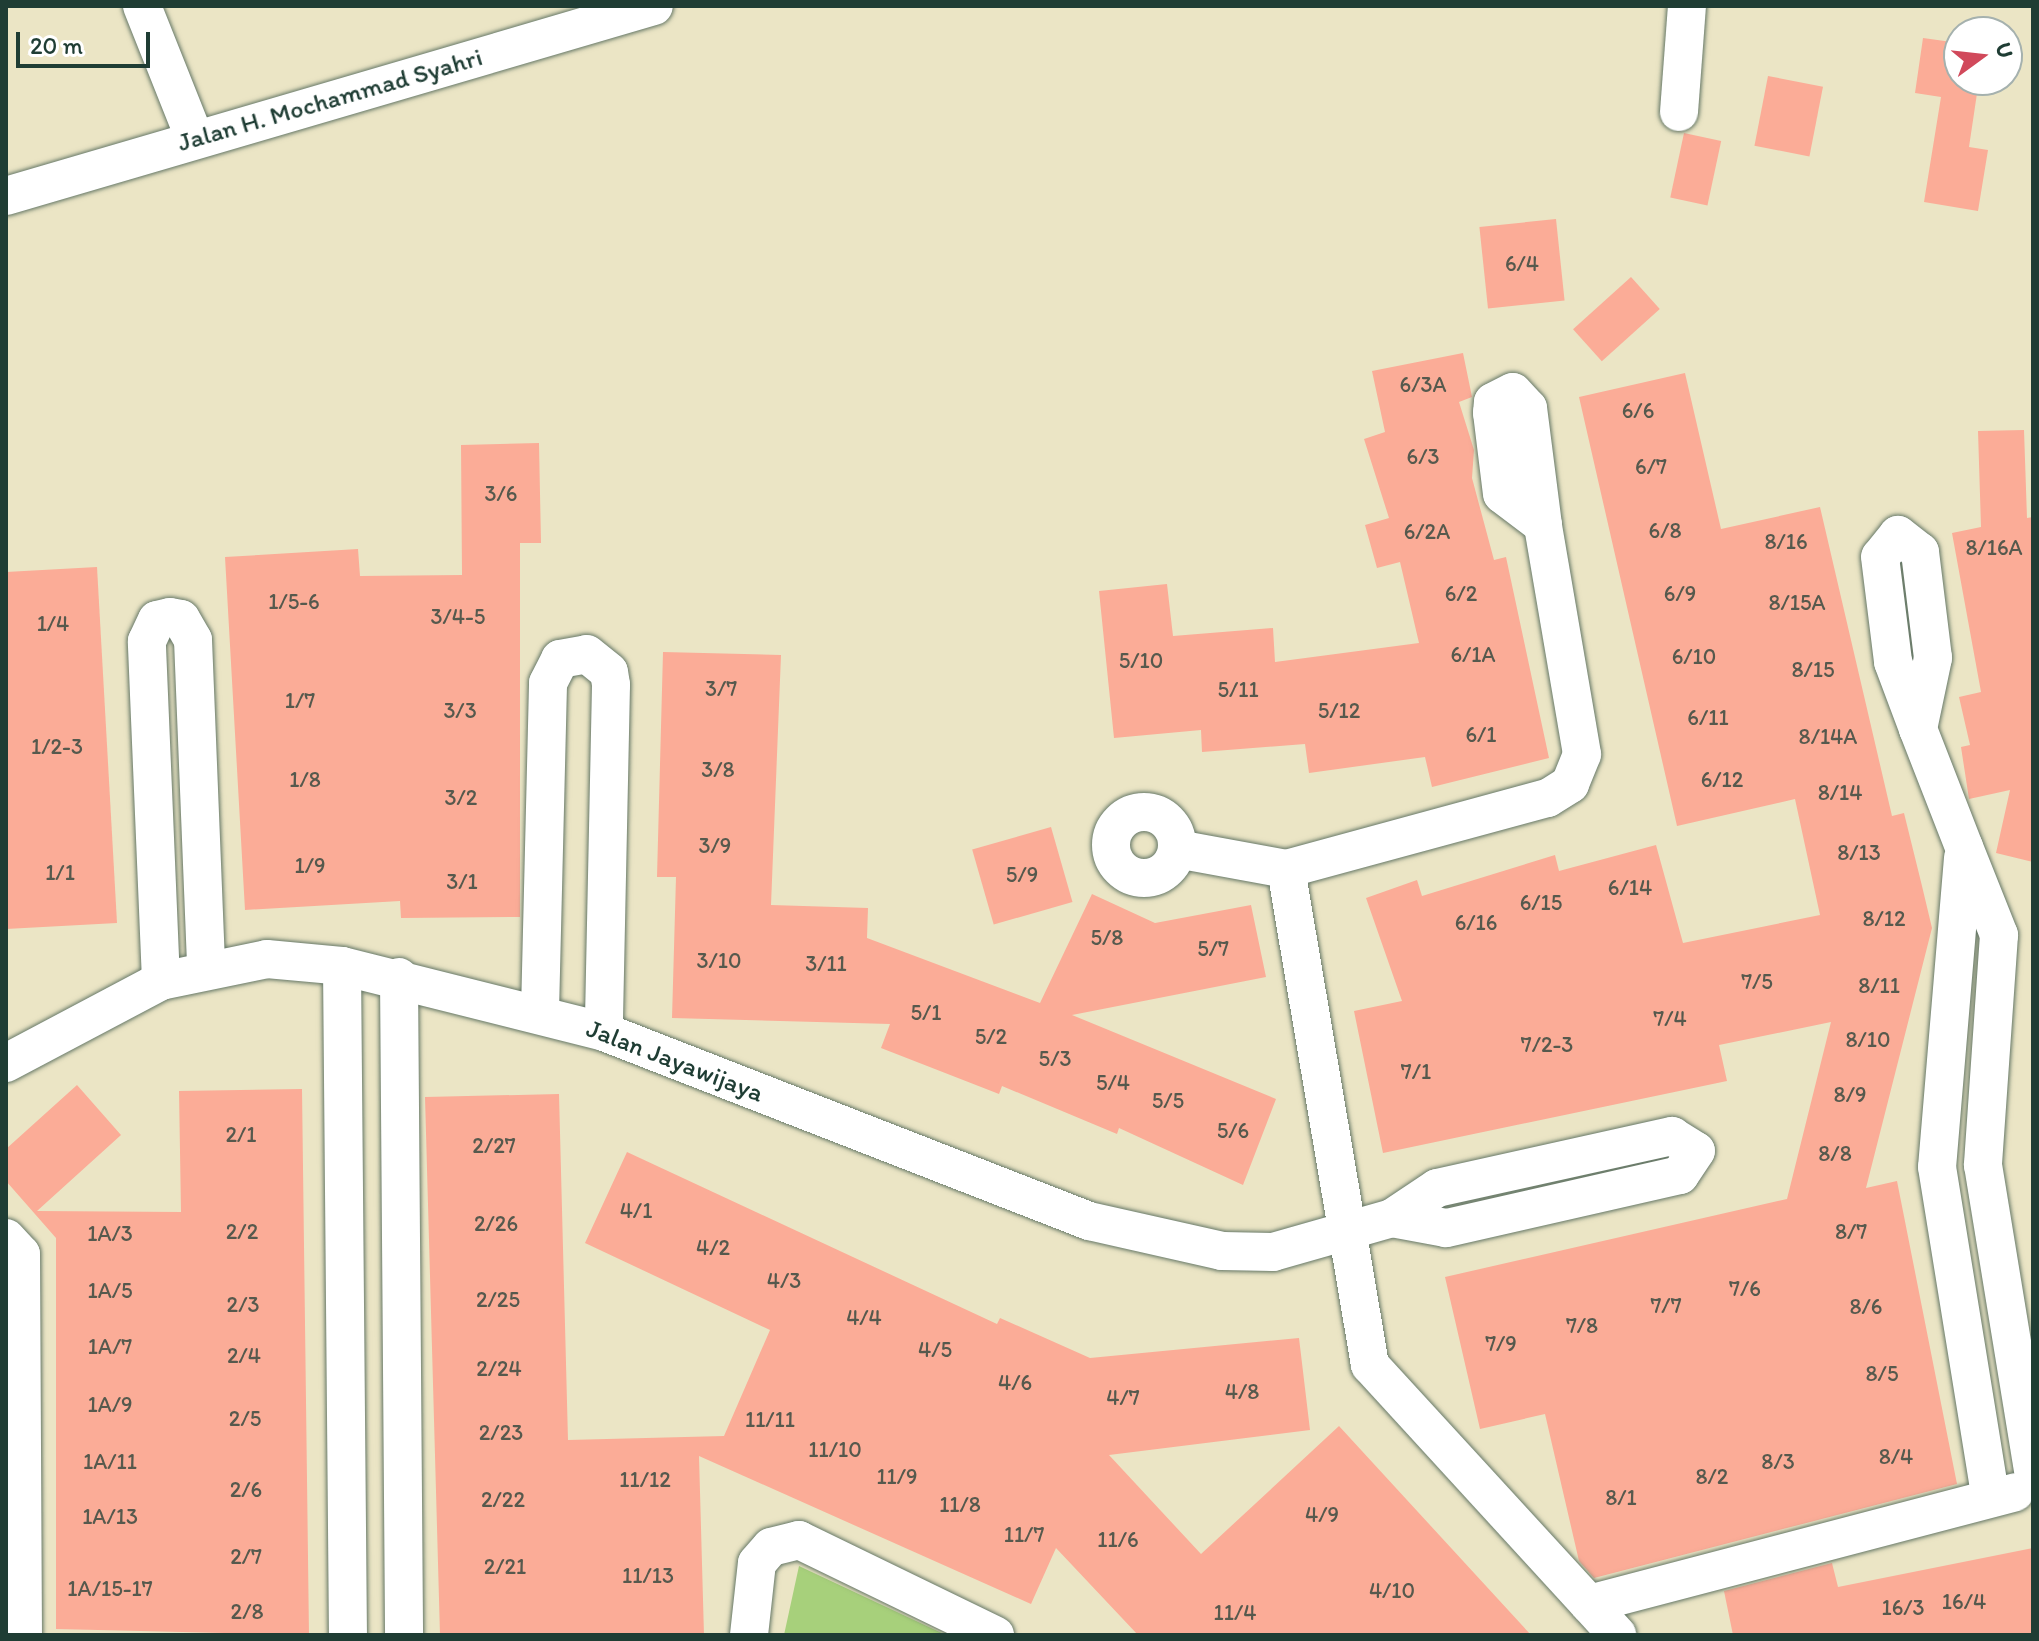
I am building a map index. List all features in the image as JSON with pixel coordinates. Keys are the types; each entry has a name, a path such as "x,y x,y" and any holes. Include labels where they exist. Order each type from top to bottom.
{"street":[{"path":"142,6 195,139"},
{"name":"Jalan H. Mochammad Syahri","path":"6,196 654,6"},
{"path":"1679,112 1687,6"},
{"path":"1177,849 1286,869 1548,798 1570,784 1582,754 1543,525"},
{"path":"161,981 147,641 157,620 170,617 181,619 193,640 206,969"},
{"path":"540,1012 548,683 560,659 587,654 609,672 611,685 604,1032"},
{"path":"1918,729 1999,935 1983,1165 2033,1471"},
{"path":"1964,847 1960,938 1937,1167 1990,1496"},
{"path":"1286,869 1345,1233 1370,1365 1617,1635"},
{"path":"1960,938 1984,921 1999,935"},
{"name":"Jalan Jayawijaya","path":"6,1063 161,981 206,969 267,959 342,966 540,1012 604,1032 1089,1221 1222,1251 1273,1252 1392,1218"},
{"path":"342,966 348,1635"},
{"path":"399,977 404,1635"},
{"path":"1672,1136 1696,1151 1680,1175 1446,1228 1392,1218 1437,1188 1525,1168 1672,1136"},
{"path":"1937,1167 1983,1165"},
{"path":"6,1238 21,1254 14,1425 23,1635"},
{"path":"345,1461 401,1459"},
{"path":"1589,1604 1990,1496 2033,1488"},
{"path":"749,1635 757,1563 771,1547 799,1540 995,1635"}],"green space":[{"path":"799,1566 946,1635 784,1635"}],"building":[{"path":"1923,38 1943,41 1943,96 1977,96 1969,147 1988,150 1978,211 1924,202 1941,97 1915,93"},
{"path":"1768,76 1823,87 1809,156 1754,146"},
{"path":"1684,133 1721,141 1707,205 1670,198"},
{"path":"1556,219 1565,301 1488,309 1479,227"},
{"path":"1631,277 1660,309 1602,361 1573,329"},
{"path":"1463,353 1472,397 1459,402 1474,450 1472,478 1494,560 1506,557 1549,758 1432,787 1425,757 1309,773 1305,744 1202,752 1201,730 1114,738 1099,591 1167,584 1173,636 1273,628 1275,662 1419,643 1400,562 1377,568 1365,525 1389,518 1364,439 1385,432 1372,371"},
{"path":"1685,373 1721,529 1820,507 1892,816 1904,813 1922,886 1932,928 1866,1188 1897,1181 1957,1484 1594,1578 1579,1561 1545,1414 1480,1429 1445,1277 1787,1199 1831,1022 1719,1045 1727,1081 1383,1153 1354,1011 1402,1001 1366,898 1417,880 1422,896 1555,855 1559,871 1656,845 1683,943 1820,915 1795,799 1677,826 1579,397"},
{"path":"2024,430 2027,518 2033,517 2033,862 1996,853 2010,790 1969,799 1961,747 1970,745 1959,697 1981,692 1952,533 1981,527 1978,431"},
{"path":"539,443 541,543 520,543 520,917 401,918 400,901 245,910 225,557 358,549 360,576 462,575 461,445"},
{"path":"97,567 117,923 6,929 6,572"},
{"path":"663,652 781,655 771,905 868,908 867,938 1040,1003 1092,894 1155,923 1251,905 1266,977 1072,1015 1276,1099 1243,1185 1119,1128 1117,1134 1002,1086 999,1094 881,1048 890,1024 672,1018 676,877 657,877"},
{"path":"1051,827 1072,902 994,925 972,850"},
{"path":"77,1085 121,1135 37,1211 181,1212 179,1091 302,1089 309,1635 56,1629 56,1238 6,1181 6,1149"},
{"path":"559,1094 568,1440 724,1436 770,1330 585,1243 627,1152 997,1324 1000,1318 1090,1358 1299,1338 1310,1430 1109,1455 1201,1554 1339,1426 1531,1635 1138,1635 1056,1548 1031,1604 699,1456 704,1635 440,1635 425,1097"},
{"path":"2033,1548 2033,1635 1733,1635 1724,1591 1832,1563 1838,1587"}]}
